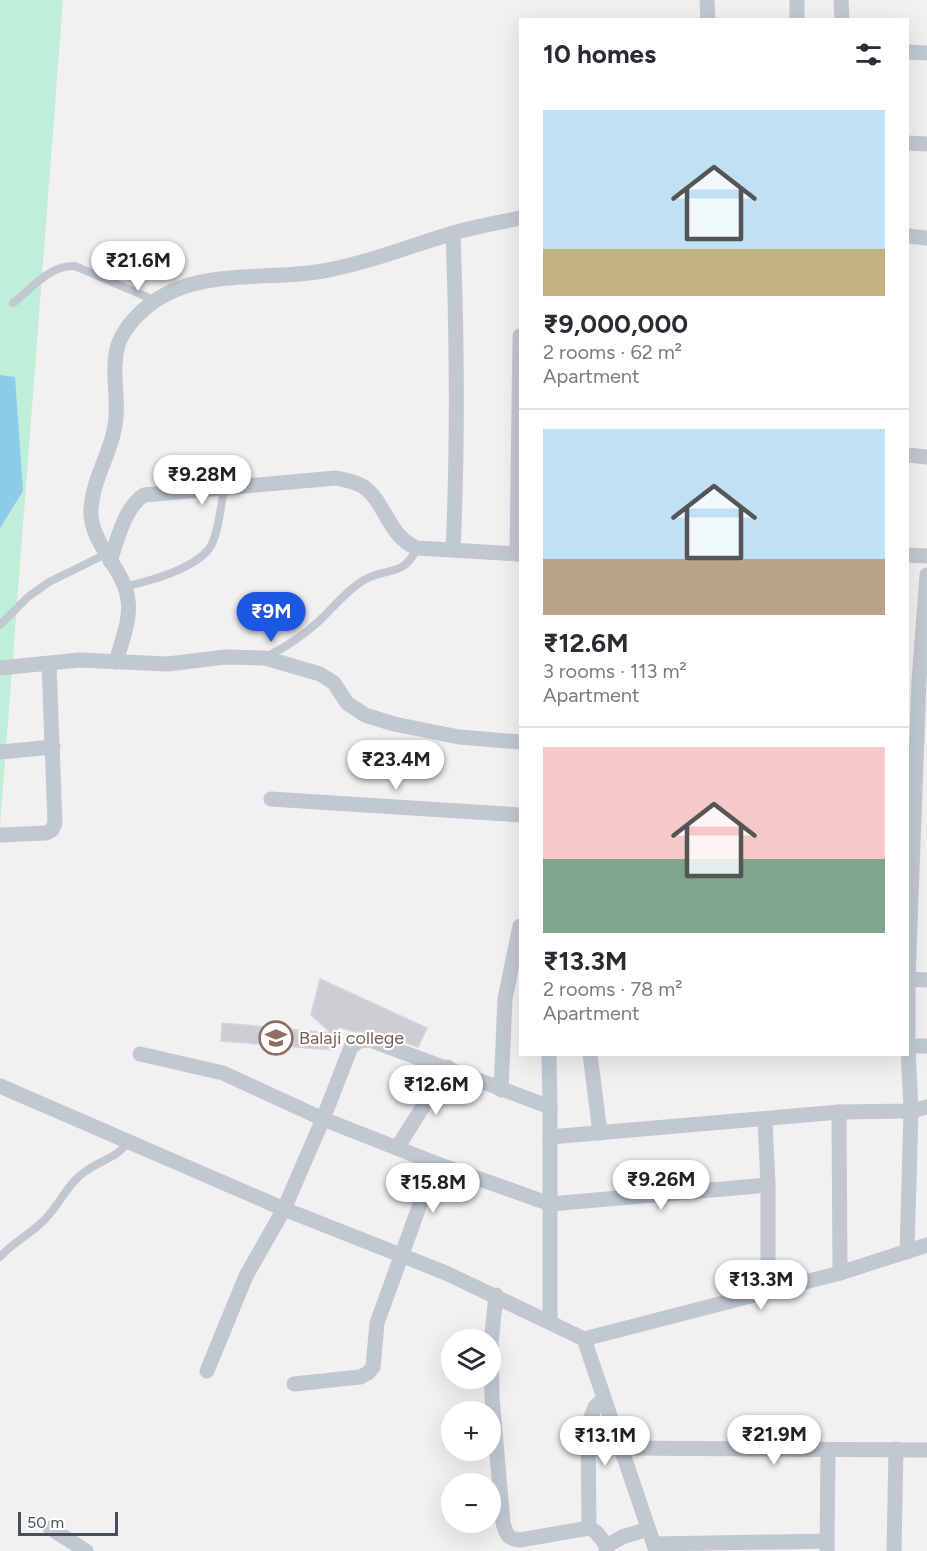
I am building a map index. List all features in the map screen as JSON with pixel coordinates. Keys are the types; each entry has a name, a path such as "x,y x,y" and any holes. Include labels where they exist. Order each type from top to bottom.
{"street":[{"path":"707,0 708,18"},
{"path":"797,0 797,18"},
{"path":"841,0 842,18"},
{"path":"909,52 927,53"},
{"path":"909,142 927,144"},
{"path":"116,662 128,613 128,600 124,587 98,539 91,518 92,490 108,451 116,418 114,368 118,344 132,320 154,300 181,287 219,279 321,271 365,262 453,233 519,218"},
{"path":"453,233 458,363 453,550"},
{"path":"909,236 927,238"},
{"path":"909,455 927,457"},
{"path":"108,558 134,501 144,495 314,479 353,481 365,488 400,537 407,544 417,548 519,554"},
{"path":"909,555 927,556"},
{"path":"909,963 922,753 918,682 927,575"},
{"path":"0,668 79,660 168,664 225,657 265,658 320,674 334,683 347,703 365,715 459,737 519,742"},
{"path":"0,835 46,833 52,830 55,824 49,664"},
{"path":"0,752 53,747"},
{"path":"271,799 519,815"},
{"path":"501,1089 505,999 517,955 519,936"},
{"path":"909,979 927,980"},
{"path":"207,1371 246,1276 284,1209 351,1047 359,1041 370,1040 448,1067 550,1107"},
{"path":"909,1047 927,1046"},
{"path":"140,1054 223,1073 323,1119 435,1163 550,1204 768,1185"},
{"path":"549,1056 550,1322"},
{"path":"590,1056 600,1133"},
{"path":"907,1252 911,1111 908,1056"},
{"path":"397,1148 448,1067"},
{"path":"0,1086 284,1209 400,1253 496,1295 584,1339 840,1273 927,1245"},
{"path":"550,1137 839,1112 911,1111 927,1107"},
{"path":"839,1112 840,1273"},
{"path":"765,1119 768,1185 768,1292"},
{"path":"294,1384 360,1377 369,1373 373,1366 377,1323 400,1253 435,1163"},
{"path":"496,1295 491,1343 492,1397 503,1523 506,1534 513,1539 520,1539 589,1528 596,1532 607,1549 622,1538 648,1529"},
{"path":"584,1339 655,1548 827,1546 828,1450"},
{"path":"589,1528 588,1425 594,1407 604,1398"},
{"path":"621,1448 927,1450"},
{"path":"894,1551 896,1449"},
{"path":"50,1528 86,1551"}],"lane":[{"path":"13,303 51,272 67,265 75,266 154,300"},
{"path":"124,587 150,581 179,569 210,548 214,540 224,489"},
{"path":"265,658 292,644 355,586 368,578 400,568 411,561 417,548"},
{"path":"0,625 28,597 49,582 108,558"},
{"path":"0,1257 11,1244 39,1226 85,1171 114,1158 128,1142"}],"green space":[{"path":"0,0 63,0 0,827"}],"water":[{"path":"0,375 15,377 23,491 0,528"}],"building":[{"path":"320,979 427,1028 418,1047 373,1031 356,1032 338,1027 333,1050 221,1041 222,1023 331,1033 311,1015"}],"place":[{"name":"Balaji college","path":"276,1038"}]}
